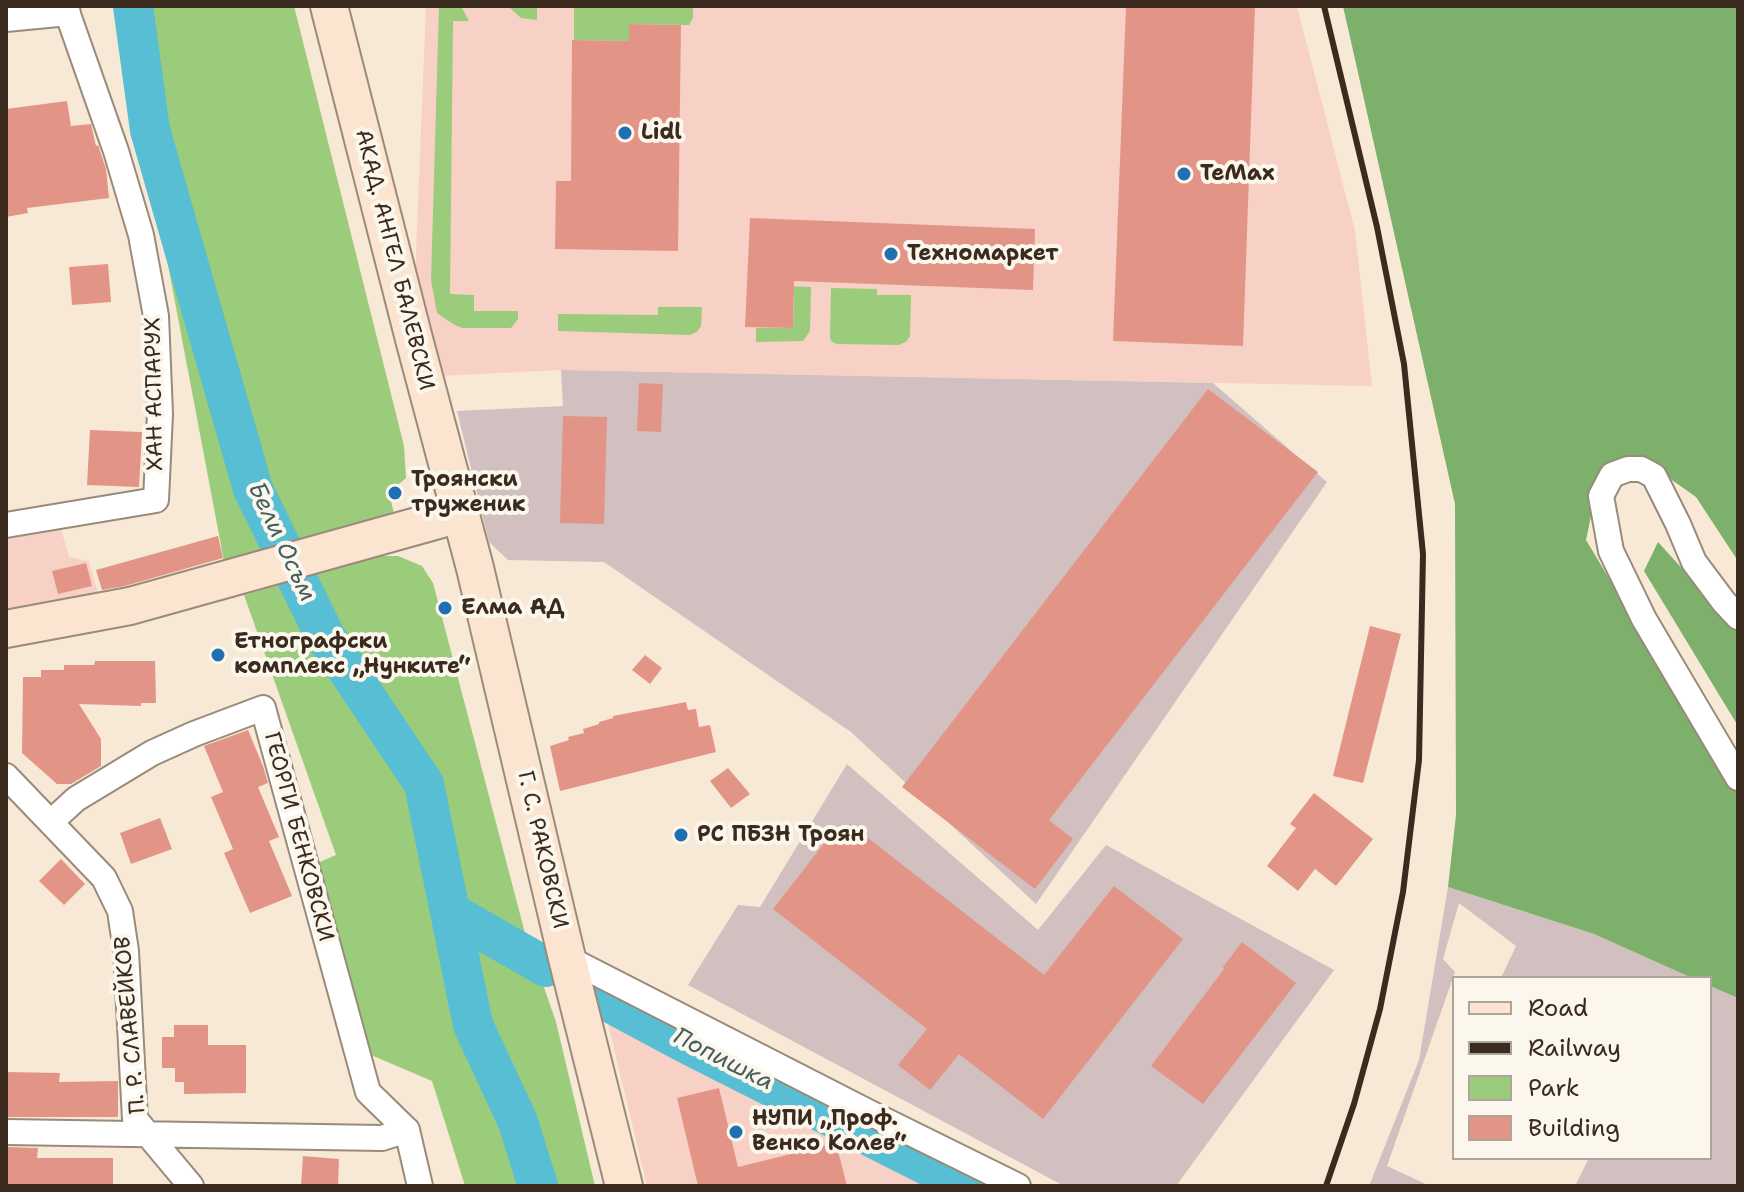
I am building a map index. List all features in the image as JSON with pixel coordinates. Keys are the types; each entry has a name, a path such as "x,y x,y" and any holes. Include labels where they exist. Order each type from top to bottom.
{"street":[{"name":"АКАД. АНГЕЛ БАЛЕВСКИ","path":"329,6 460,514"},
{"path":"6,19 66,9"},
{"name":"ХАН АСПАРУХ","path":"6,525 156,500 160,414 156,316 137,221 66,9"},
{"path":"1738,617 1694,562 1654,476 1641,469 1628,469 1612,475 1601,496 1611,551 1644,619 1738,778"},
{"path":"6,627 42,624 130,606 460,514"},
{"name":"Г. С. РАКОВСКИ","path":"460,514 624,1186"},
{"name":"ГЕОРГИ БЕНКОВСКИ","path":"51,822 76,799 152,753 263,708 368,1092 407,1130"},
{"name":"П. Р. СЛАВЕЙКОВ","path":"6,776 104,878 120,911 126,951 135,1119 191,1186"},
{"path":"567,958 1018,1186"},
{"path":"6,1132 382,1138 407,1130 420,1186"}],"shaded area":[{"path":"426,6 1297,6 1355,231 1372,386 561,370 439,376 415,278"},
{"path":"561,370 1213,383 1327,482 1036,904 851,732 604,562 508,560 489,542 457,411 563,406"},
{"path":"57,515 69,557 89,561 100,601 6,634 6,521"},
{"path":"847,764 1038,930 1106,845 1334,970 1176,1186 1064,1186 688,985 738,905 760,907"},
{"path":"1448,887 1594,934 1688,976 1502,976 1516,946 1459,903 1443,959 1455,972 1387,1166 1430,1186 1369,1186 1419,1060"},
{"path":"1712,987 1738,998 1738,1186 1575,1186 1588,1160 1712,1160"},
{"name":"НУПИ „Проф. Венко Колев“","path":"604,1007 677,1054 950,1186 647,1186"}],"green space":[{"path":"119,6 294,6 404,446 406,478 399,484 388,486 394,514 224,561"},
{"path":"439,6 461,6 469,21 453,21 450,294 474,295 474,311 518,311 518,319 511,328 462,328 437,313 431,280"},
{"path":"508,6 537,6 537,20 521,18"},
{"path":"574,6 693,6 693,18 689,25 630,24 629,41 574,40"},
{"path":"1343,6 1738,6 1738,561 1696,497 1638,456 1600,473 1586,540 1738,793 1738,998 1712,987 1712,976 1688,976 1594,934 1448,887 1456,815 1455,504"},
{"path":"751,285 811,287 810,331 803,341 756,342 756,328 793,328 794,296"},
{"path":"831,288 877,289 877,295 911,295 910,336 898,345 832,342"},
{"path":"658,307 702,307 701,326 690,335 558,331 558,314 658,315"},
{"path":"1658,542 1738,630 1738,726 1644,571"},
{"path":"380,556 398,556 422,566 433,583 525,933 556,1022 595,1186 465,1186 432,1081 357,1049 308,867 336,855 244,595"},
{"path":"606,991 1013,1186 950,1186 677,1054 604,1007 601,998"}],"building":[{"name":"ТеМах","path":"1126,6 1255,6 1243,346 1113,341"},
{"name":"Lidl","path":"629,24 681,25 678,251 555,249 556,181 571,181 572,40 629,41"},
{"path":"67,101 71,126 91,124 106,169 109,198 27,208 28,213 6,217 6,109"},
{"name":"Техномаркет","path":"750,218 1035,229 1033,290 794,281 793,328 745,327"},
{"path":"108,264 111,302 72,305 69,267"},
{"path":"639,383 663,384 661,432 637,431"},
{"path":"1208,389 1318,472 1049,820 1073,839 1035,889 902,787"},
{"path":"563,416 607,417 604,524 560,523"},
{"path":"90,430 142,432 139,487 87,485"},
{"path":"218,536 223,558 102,590 96,570"},
{"path":"86,563 92,586 58,594 52,571"},
{"path":"1370,626 1401,634 1363,783 1333,776"},
{"path":"645,655 662,668 650,684 632,670"},
{"path":"95,661 155,661 156,703 141,703 141,706 79,704 101,739 101,766 71,784 57,784 22,753 23,677 41,677 41,670 64,670 64,665 94,665"},
{"path":"686,702 688,710 696,709 699,727 710,725 716,752 560,791 550,746 584,733 583,729 613,716"},
{"path":"248,730 268,783 258,787 279,837 269,841 292,896 250,913 224,853 233,849 211,797 223,792 204,746"},
{"path":"728,768 750,794 731,808 710,781"},
{"path":"1314,793 1373,839 1336,886 1315,869 1298,891 1267,866 1296,828 1290,824"},
{"path":"160,818 172,849 131,864 120,833"},
{"path":"850,824 1044,975 1114,886 1183,939 1043,1119 959,1054 930,1090 898,1065 927,1029 773,909 833,832 841,835"},
{"path":"61,859 85,884 64,905 39,881"},
{"path":"1242,942 1296,983 1203,1104 1151,1066"},
{"path":"174,1025 208,1025 208,1045 246,1045 246,1093 184,1094 184,1082 175,1082 175,1068 162,1068 162,1037 174,1037"},
{"path":"6,1072 60,1073 59,1082 118,1081 118,1117 6,1117"},
{"path":"719,1088 738,1167 836,1143 847,1186 698,1186 677,1098"},
{"path":"6,1147 38,1148 37,1158 113,1158 113,1186 6,1186"},
{"path":"303,1156 339,1159 338,1186 301,1186"}],"waterway":[{"name":"Бели Осъм","path":"133,6 150,130 253,489 325,636 424,784 473,1025 518,1122 538,1186"},
{"name":"Попишка","path":"450,912 546,967"},
{"name":"Попишка","path":"605,1000 968,1186"}],"railway":[{"path":"1324,6 1377,227 1404,364 1423,554 1419,760 1403,892 1380,1009 1354,1104 1326,1186"}],"place":[{"name":"Lidl","path":"625,133"},
{"name":"ТеМах","path":"1184,174"},
{"name":"Техномаркет","path":"891,254"},
{"name":"Троянски труженик","path":"395,493"},
{"name":"Елма АД","path":"445,608"},
{"name":"Етнографски комплекс „Нунките“","path":"218,655"},
{"name":"РС ПБЗН Троян","path":"681,835"},
{"name":"НУПИ „Проф. Венко Колев“","path":"736,1132"}]}
